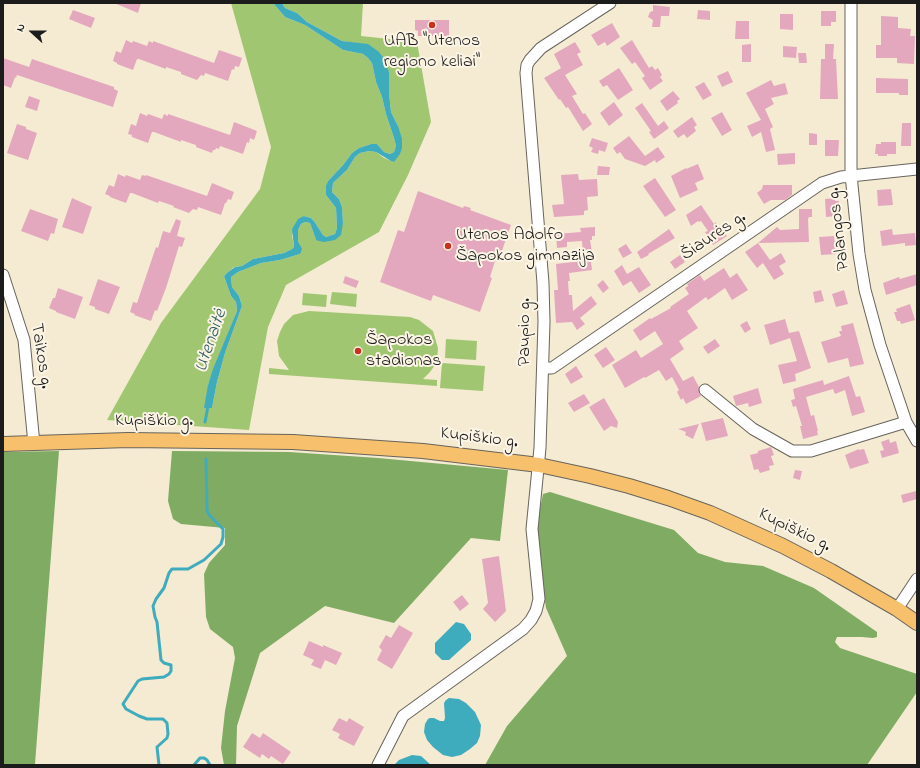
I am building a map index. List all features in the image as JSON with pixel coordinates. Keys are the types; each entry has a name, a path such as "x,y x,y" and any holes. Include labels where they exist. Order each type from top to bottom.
{"main road":[{"name":"Kupiškio g.","path":"3,444 128,440 293,442 423,451 539,465 629,486 668,498 748,529 831,571 897,609 917,623"}],"street":[{"name":"Paupio g.","path":"378,765 403,716 523,629 531,620 536,611 539,599 532,529 539,465 543,368 543,283 526,80 527,65 534,54 541,48 610,3"},
{"name":"Palangos g.","path":"851,3 851,176 855,223 865,290 880,345 906,422 917,442"},
{"name":"Šiaurės g.","path":"543,368 552,368 822,183 831,179 851,176 917,169"},
{"name":"Taikos g.","path":"3,275 24,340 34,444"},
{"path":"705,390 753,429 792,451 811,451 906,422"},
{"path":"897,609 917,579"}],"green space":[{"path":"231,3 273,3 285,17 305,25 343,50 363,54 368,58 372,63 376,82 396,145 398,126 391,112 389,72 355,43 342,41 307,22 297,13 285,8 282,3 363,3 361,36 417,42 431,122 408,175 379,232 286,285 268,327 249,430 107,420 161,323 260,189 271,147","holes":["371,144 377,144 384,152 390,154 394,152 396,147 394,162 384,158 376,152 369,151 360,153 355,157 347,170 333,183 332,192 339,199 342,207 343,223 335,240 316,240 310,223 305,222 301,224 298,230 300,254 280,260 261,263 238,272 231,277 232,287 239,296 242,306 225,353 212,408 208,385 237,311 236,302 231,296 224,276 234,267 242,266 253,259 284,253 292,249 294,247 292,235 304,216 311,218 326,237 335,234 337,228 336,208 326,195 328,181 352,153 359,148"]},
{"path":"332,292 357,294 356,307 330,304"},
{"path":"303,293 327,295 326,307 302,305"},
{"name":"Šapokos stadionas","path":"309,311 410,317 419,320 433,331 438,348 437,362 423,379 437,380 437,386 269,374 269,368 289,370 279,356 277,341 280,332 284,324 293,315"},
{"path":"446,339 477,341 476,360 445,358"},
{"path":"442,363 485,366 483,391 440,388"},
{"path":"59,451 35,764 3,765 3,452"},
{"path":"172,451 289,452 378,458 508,470 500,541 471,538 394,623 325,606 260,653 237,726 236,765 224,765 221,748 225,711 235,658 233,647 210,629 206,617 204,574 209,563 225,545 225,528 181,524 173,519 168,501"},
{"path":"550,492 674,530 698,553 725,562 763,566 814,588 877,632 877,637 873,638 837,637 835,642 840,648 917,674 917,692 867,765 485,765 507,726 567,656 546,608 535,534 543,494"}],"water":[{"path":"273,3 282,3 285,8 297,13 307,22 342,41 368,44 379,52 385,60 389,72 391,112 398,126 402,139 402,148 400,154 394,162 376,152 369,151 360,153 355,157 347,170 333,183 332,192 339,199 342,207 343,223 341,235 335,240 324,242 316,240 310,223 305,222 301,224 298,230 298,241 302,249 300,254 280,260 261,263 238,272 231,277 232,287 239,296 242,306 225,353 212,408 204,408 208,385 213,369 237,311 236,302 231,296 224,276 235,267 242,266 253,259 284,253 292,249 294,247 292,229 298,219 304,216 311,218 326,237 335,234 337,228 336,208 326,195 326,186 328,181 352,153 359,148 371,144 377,144 384,152 390,154 394,152 396,146 382,97 376,82 372,63 368,58 363,54 343,50 305,25 285,17"},
{"path":"456,622 464,624 471,634 471,640 449,660 442,660 435,653 435,643"},
{"path":"449,698 459,699 466,703 475,712 481,725 480,736 477,743 461,755 452,757 443,755 433,747 427,740 424,732 425,724 428,719 434,718 444,721 444,703"},
{"path":"412,755 421,756 431,765 394,765 399,760"}],"building":[{"path":"114,3 141,3 138,13"},
{"path":"653,5 670,7 669,16 661,16 660,27 652,27 653,20 648,17 650,12 653,11"},
{"path":"73,10 95,18 91,28 69,19"},
{"path":"698,10 710,11 710,20 697,19"},
{"path":"821,11 836,11 836,22 831,22 831,26 821,26"},
{"path":"780,14 793,14 793,30 780,29"},
{"path":"881,16 898,17 898,28 911,29 910,36 915,36 914,64 897,63 897,58 876,58 876,45 881,45"},
{"name":"UAB \"Utenos regiono keliai\"","path":"415,20 449,20 449,36 418,36 418,31 415,30"},
{"path":"736,21 749,21 749,39 735,39"},
{"path":"612,23 620,37 607,46 605,42 598,46 591,35"},
{"path":"126,40 132,43 133,41 147,46 149,41 153,43 153,41 214,63 219,50 242,58 239,67 235,66 234,70 232,69 228,81 205,73 204,76 201,75 197,80 181,74 181,72 166,67 166,69 139,59 137,59 133,70 117,64 113,61 116,51 121,53"},
{"path":"632,40 649,68 652,66 655,70 658,68 662,75 660,77 663,81 650,90 642,78 645,76 635,62 632,64 620,48"},
{"path":"575,42 581,52 577,54 583,65 565,75 577,94 572,96 583,114 585,113 592,124 583,131 568,107 566,108 560,99 559,100 544,78 561,68 554,54"},
{"path":"751,44 751,62 742,62 742,45"},
{"path":"825,44 834,44 833,59 836,59 838,99 820,99 821,59 825,59"},
{"path":"783,46 797,47 796,58 783,57"},
{"path":"798,53 806,53 807,63 799,63"},
{"path":"3,58 29,67 32,59 114,87 114,89 118,91 113,107 17,75 11,88 3,85"},
{"path":"619,68 633,90 618,100 607,85 603,87 599,81"},
{"path":"728,71 733,82 722,87 717,76"},
{"path":"876,78 908,79 908,95 899,95 899,93 876,93"},
{"path":"771,80 774,86 785,83 788,94 771,98 774,104 765,109 773,127 770,129 775,150 766,152 761,132 752,137 747,126 761,120 746,93"},
{"path":"704,82 712,95 703,100 695,87"},
{"path":"673,91 680,99 677,101 678,103 667,111 660,101"},
{"path":"29,96 40,100 37,111 25,107"},
{"path":"614,102 623,115 609,126 600,113"},
{"path":"642,103 658,126 664,121 669,128 654,139 649,132 651,131 635,108"},
{"path":"722,112 732,130 722,136 711,118"},
{"path":"140,113 162,119 164,114 168,116 168,114 230,135 234,122 257,131 254,140 250,138 249,143 247,142 243,154 220,146 219,149 216,148 213,150 212,153 196,147 196,145 181,140 181,142 154,132 152,132 148,143 132,137 132,135 128,134 131,124 136,126"},
{"path":"692,117 697,125 694,127 696,131 687,138 684,134 678,138 673,131"},
{"path":"902,123 911,123 911,146 901,146"},
{"path":"17,124 37,133 28,160 7,153"},
{"path":"809,133 817,134 817,145 809,145"},
{"path":"629,136 645,156 658,147 665,157 656,163 655,160 645,166 625,159 620,152 617,154 613,148"},
{"path":"592,138 608,143 605,152 599,150 598,154 591,152 593,148 589,146"},
{"path":"825,140 839,140 838,156 825,156"},
{"path":"881,142 896,142 896,154 878,156 878,154 875,154 876,144 881,144"},
{"path":"795,153 795,164 778,165 777,154"},
{"path":"698,164 704,179 695,183 698,190 680,198 671,176 686,168"},
{"path":"598,166 610,167 609,175 597,175"},
{"path":"118,174 140,180 142,175 146,175 207,196 212,183 234,192 231,200 228,199 225,203 221,215 198,207 197,210 193,209 189,213 173,207 174,206 159,201 158,203 132,193 130,193 126,203 110,197 105,194 109,185 114,187"},
{"path":"578,174 579,180 597,179 598,196 587,197 588,210 584,211 584,215 554,217 552,205 564,204 561,175"},
{"path":"655,178 676,210 665,217 643,186"},
{"path":"763,185 792,185 792,195 785,200 771,200 764,204 757,193 762,189"},
{"path":"891,189 893,205 878,206 877,190"},
{"name":"Utenos Adolfo Šapokos gimnazija","path":"418,191 463,208 464,206 471,208 470,210 511,225 498,262 495,261 490,277 492,278 480,312 433,295 431,301 380,282 398,230 404,232"},
{"path":"72,198 92,207 83,234 62,227"},
{"path":"835,198 835,201 839,201 839,208 835,209 836,216 826,217 825,199"},
{"path":"701,205 714,224 716,222 718,227 720,226 727,236 713,245 705,232 708,231 701,221 698,221 691,226 686,215"},
{"path":"30,209 58,219 54,234 51,233 48,241 21,231"},
{"path":"799,209 812,209 812,217 809,217 808,219 809,242 758,243 777,227 780,230 799,229"},
{"path":"176,219 181,221 177,236 185,238 182,247 179,246 166,288 157,311 155,310 151,321 130,312 133,302 137,303 163,231 170,233"},
{"path":"595,227 595,236 592,236 592,240 590,240 592,252 583,253 582,241 567,242 567,247 557,248 556,234 581,232 580,228"},
{"path":"669,229 675,238 641,259 637,252"},
{"path":"892,229 893,235 915,233 916,245 905,246 905,243 882,246 880,231"},
{"path":"834,236 836,254 821,255 819,237"},
{"path":"758,243 770,260 781,253 786,262 779,266 784,274 774,280 763,263 757,268 745,252"},
{"path":"626,244 632,253 623,258 618,249"},
{"path":"590,255 592,270 569,273 569,295 572,295 573,311 591,296 597,304 580,318 585,324 577,330 572,322 556,323 554,290 558,290 556,264 581,261 580,256"},
{"path":"680,255 685,262 675,269 670,262"},
{"path":"622,265 627,274 639,267 651,285 639,293 631,281 623,286 614,271"},
{"path":"724,268 730,278 737,273 748,290 732,300 725,288 708,300 706,297 687,311 698,328 679,341 684,349 670,359 683,381 693,376 699,387 699,393 701,396 686,404 683,398 681,400 677,392 679,390 672,377 666,381 659,370 625,388 612,365 636,350 641,358 663,344 655,331 640,341 633,330 650,318 651,319 671,308 670,307 689,294 685,288 688,286 687,284 700,275 704,281"},
{"path":"917,274 917,285 886,295 883,283 899,277 900,279"},
{"path":"345,276 359,281 356,288 343,283"},
{"path":"98,279 120,287 109,314 89,305"},
{"path":"603,280 609,288 603,293 597,285"},
{"path":"58,288 83,297 75,319 49,308 53,298 55,298"},
{"path":"821,290 824,301 815,303 813,292"},
{"path":"844,290 848,304 836,307 832,294"},
{"path":"910,304 915,320 901,324 900,321 897,321 894,312 897,312 896,309"},
{"path":"785,319 789,333 799,331 811,368 795,374 796,381 783,384 778,365 797,361 790,338 770,345 764,325"},
{"path":"747,321 751,329 745,333 740,325"},
{"path":"853,323 864,364 850,367 848,358 828,363 821,342 841,336 839,331 842,331 841,326"},
{"path":"715,339 720,346 708,354 703,347"},
{"path":"606,347 615,360 603,368 594,355"},
{"path":"576,366 583,377 571,384 565,374"},
{"path":"849,376 856,397 860,396 865,412 852,416 845,390 835,394 833,389 806,397 811,416 814,415 818,435 803,439 800,426 802,426 796,406 793,407 791,400 795,399 793,389 823,380 824,385"},
{"path":"758,388 762,403 749,407 748,403 736,406 733,396"},
{"path":"584,394 590,403 574,412 568,403"},
{"path":"604,398 618,422 617,428 611,426 604,431 589,407"},
{"path":"723,418 728,436 706,441 701,423"},
{"path":"699,424 693,439 685,435 686,432 678,429"},
{"path":"889,439 890,443 896,441 899,453 882,458 880,451 884,450 881,442"},
{"path":"771,447 774,455 771,456 774,465 769,466 770,470 760,473 758,469 754,470 750,455"},
{"path":"859,449 864,449 869,463 850,469 845,455"},
{"path":"795,470 802,471 800,480 793,478"},
{"path":"916,491 917,499 903,503 901,495"},
{"path":"499,556 506,611 495,622 483,609 488,603 482,559"},
{"path":"462,595 469,604 460,611 453,602"},
{"path":"399,625 413,633 392,669 377,660 382,650 379,647 386,635 391,638"},
{"path":"309,641 342,653 336,665 325,660 321,669 311,665 314,660 303,655"},
{"path":"339,718 347,722 349,718 364,727 354,746 338,738 340,734 332,730"},
{"path":"252,733 260,738 263,733 291,752 283,764 271,756 269,759 262,754 260,758 243,747"}],"waterway":[{"name":"Utenaitė","path":"205,422 208,406"},
{"name":"Utenaitė","path":"159,765 157,747 167,738 167,723 163,719 147,719 139,716 126,709 123,704 138,681 142,679 164,677 171,671 171,665 164,663 161,660 157,622 153,606 164,588 169,573 172,569 188,569 204,560 221,544 223,529 207,511 206,459"},
{"name":"Utenaitė","path":"194,765 200,758 207,760 210,765"}],"place":[{"name":"UAB \"Utenos regiono keliai\"","path":"432,25"},
{"name":"Utenos Adolfo Šapokos gimnazija","path":"448,246"},
{"name":"Šapokos stadionas","path":"358,351"}]}
